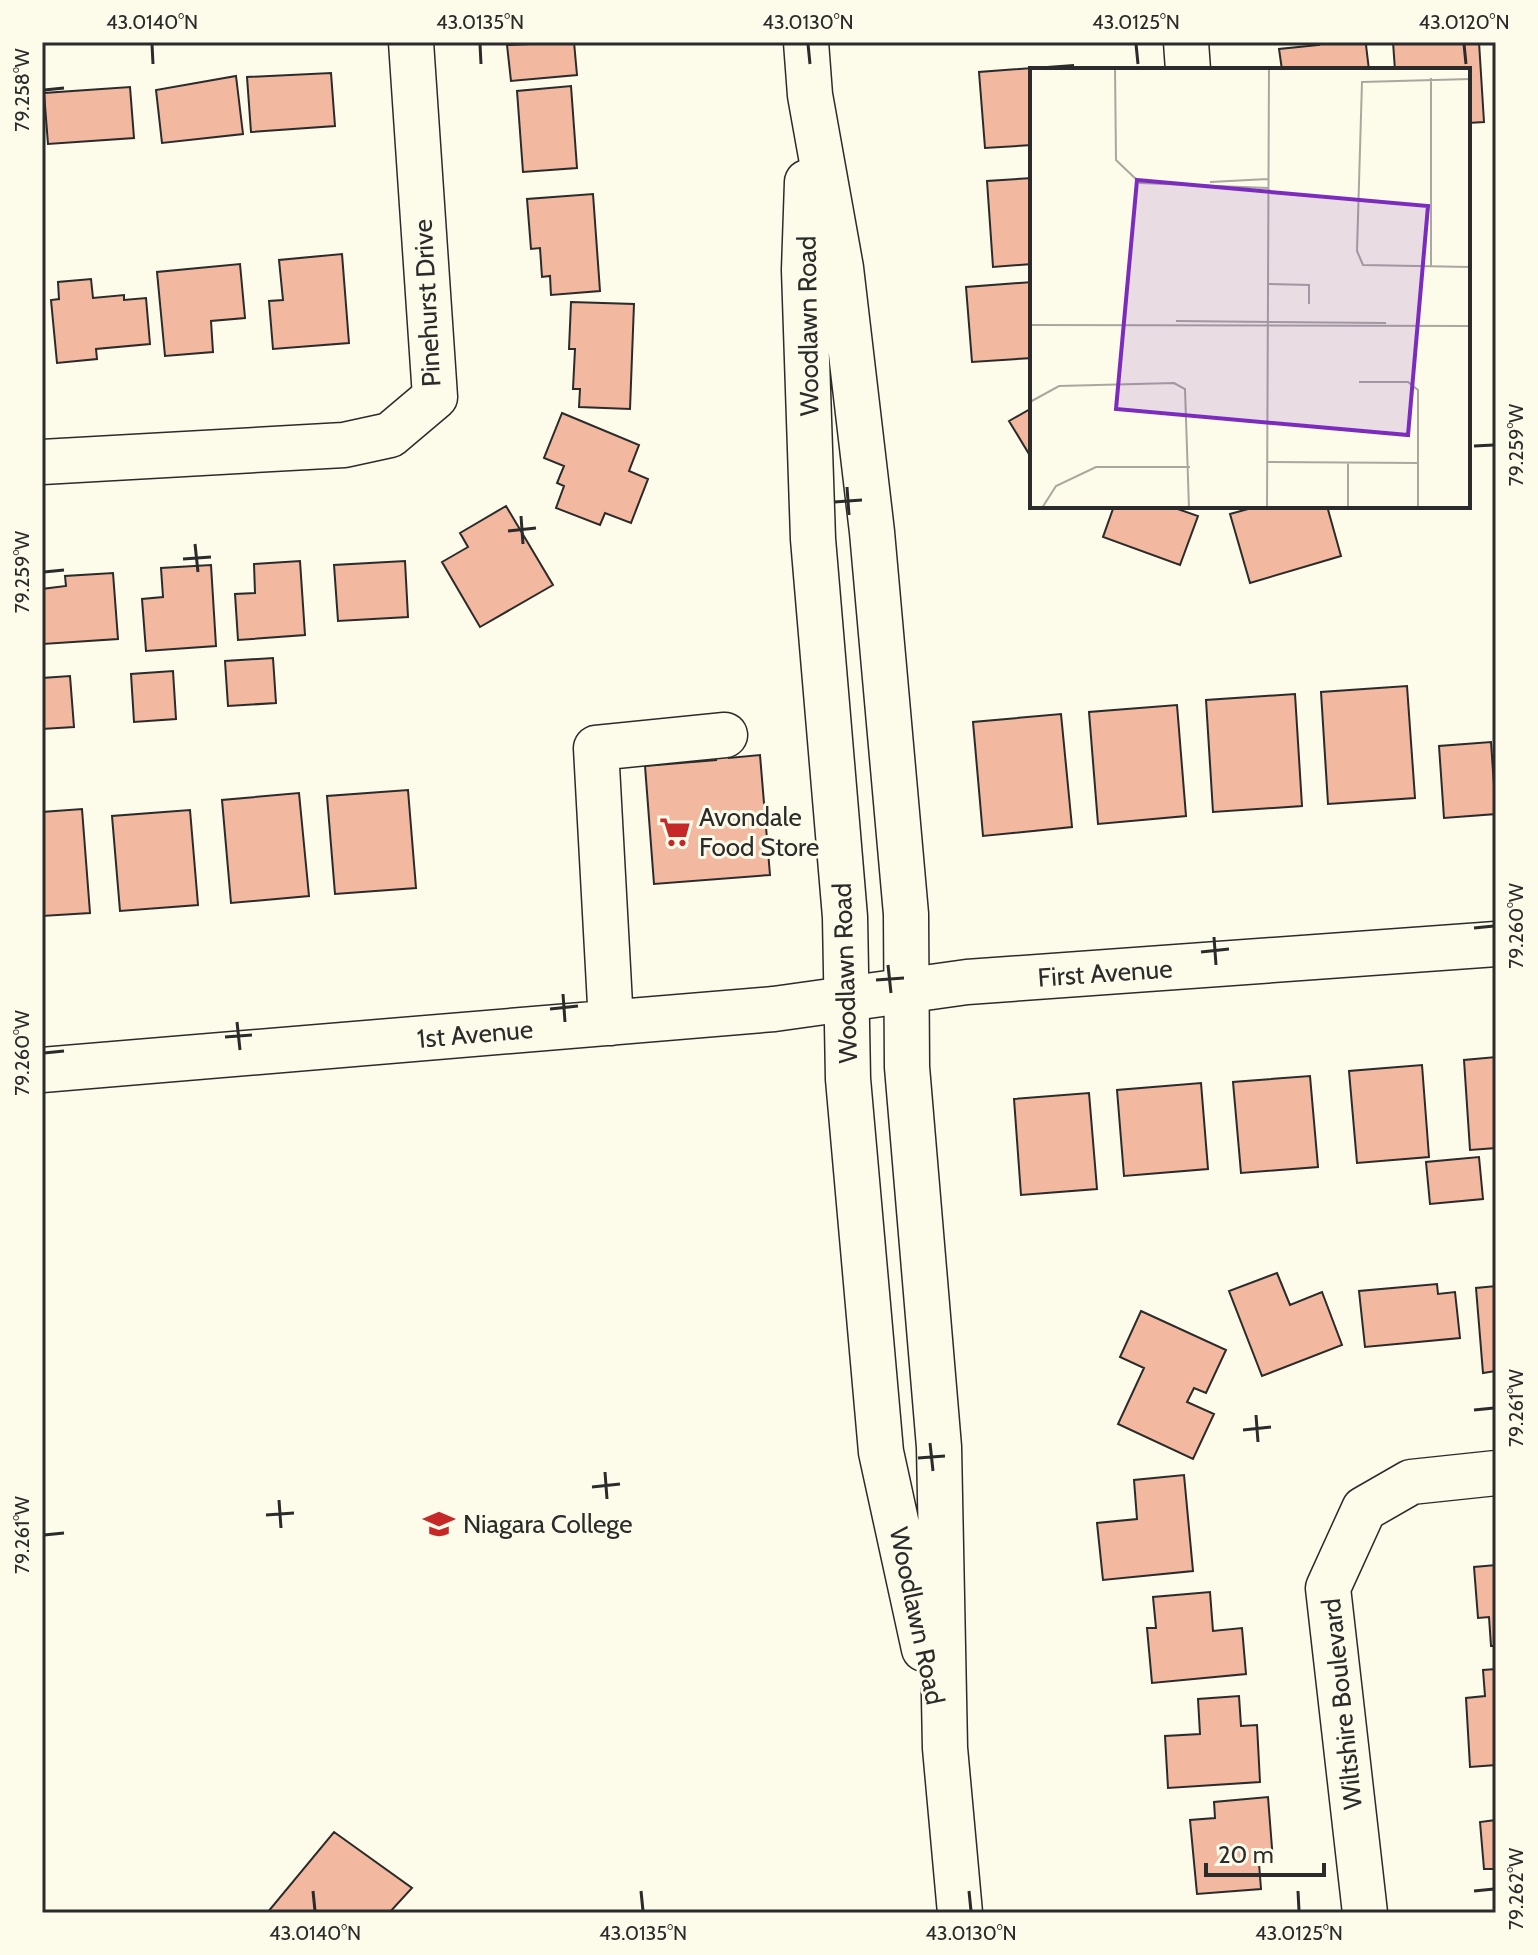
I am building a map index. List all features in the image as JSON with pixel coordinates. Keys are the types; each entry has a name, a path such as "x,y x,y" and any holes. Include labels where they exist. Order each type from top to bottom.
{"main road":[{"name":"Pinehurst Drive","path":"42,462 344,445 390,435 435,397 411,42"},
{"name":"Woodlawn Road","path":"806,42 810,95 841,268 872,532 906,914 907,1067 939,1447 945,1748 960,1913"},
{"path":"1186,42 1188,68"},
{"name":"Woodlawn Road","path":"810,95 804,270 813,539 845,917 848,1079 881,1452 945,1748"},
{"path":"611,1023 596,748 725,735"},
{"name":"First Avenue","path":"906,991 967,982 1496,944"},
{"name":"1st Avenue","path":"42,1070 611,1023 906,991"},
{"name":"Wiltshire Boulevard","path":"1365,1913 1328,1588 1364,1509 1411,1482 1496,1473"}],"building":[{"path":"574,42 577,75 511,81 507,45"},
{"path":"1318,42 1371,42 1366,45 1369,68 1282,68 1279,49 1319,45"},
{"path":"1393,42 1479,42 1484,122 1470,123 1470,68 1395,68"},
{"path":"1073,65 1073,68 1033,68"},
{"path":"1030,68 1030,145 985,148 979,72"},
{"path":"331,73 335,126 251,132 247,77"},
{"path":"236,76 243,134 162,143 156,90"},
{"path":"571,86 577,168 523,172 517,91"},
{"path":"130,87 134,138 48,144 44,93"},
{"path":"1030,178 1030,264 993,267 987,181"},
{"path":"593,194 600,291 551,295 550,276 542,277 540,248 531,249 527,199"},
{"path":"342,254 349,343 273,349 269,301 283,300 279,260"},
{"path":"240,264 245,318 211,321 213,352 165,356 157,272"},
{"path":"91,279 93,298 124,295 124,300 146,298 150,344 96,349 97,359 57,363 51,300 59,299 58,282"},
{"path":"1030,282 1030,358 972,362 966,287"},
{"path":"571,302 634,304 630,409 579,407 580,389 573,389 575,349 569,349"},
{"path":"1030,409 1030,454 1029,454 1009,421"},
{"path":"562,413 639,445 629,471 648,479 631,523 605,513 600,525 556,508 564,486 557,483 564,466 544,458"},
{"path":"506,506 553,585 480,627 442,562 468,547 460,533"},
{"path":"1113,508 1175,508 1198,516 1180,565 1103,537"},
{"path":"1252,508 1328,508 1341,556 1250,583 1230,514"},
{"path":"300,561 305,635 238,640 235,594 255,593 254,564"},
{"path":"405,561 408,617 338,621 334,565"},
{"path":"211,565 216,646 146,651 142,599 163,597 161,568"},
{"path":"113,573 118,639 43,644 42,589 66,586 65,576"},
{"path":"273,658 276,703 228,706 225,661"},
{"path":"173,671 176,719 134,722 131,674"},
{"path":"70,676 74,727 42,729 42,678"},
{"path":"1407,686 1415,798 1328,804 1321,692"},
{"path":"1295,694 1302,806 1213,812 1206,700"},
{"path":"1177,705 1186,816 1098,824 1089,712"},
{"path":"1061,714 1072,827 983,836 973,722"},
{"path":"1491,742 1496,814 1444,818 1439,746"},
{"path":"729,752 729,758 760,755 770,875 654,884 645,766 716,760 715,753"},
{"path":"408,790 416,888 335,894 327,796"},
{"path":"299,793 309,896 231,903 222,800"},
{"path":"82,809 90,913 42,916 42,812"},
{"path":"190,810 198,905 120,911 112,816"},
{"path":"1496,1057 1496,1148 1470,1150 1464,1060"},
{"path":"1422,1065 1429,1157 1357,1163 1349,1071"},
{"path":"1310,1076 1318,1167 1241,1173 1233,1082"},
{"path":"1201,1083 1208,1169 1124,1176 1117,1090"},
{"path":"1089,1093 1097,1189 1021,1195 1014,1099"},
{"path":"1479,1157 1483,1199 1430,1204 1426,1162"},
{"path":"1277,1273 1290,1305 1322,1292 1342,1345 1262,1376 1229,1291"},
{"path":"1437,1284 1438,1294 1455,1292 1460,1338 1365,1347 1359,1291"},
{"path":"1496,1286 1496,1371 1483,1373 1476,1288"},
{"path":"1141,1311 1226,1350 1206,1393 1194,1388 1187,1402 1214,1414 1193,1459 1118,1424 1144,1368 1120,1357"},
{"path":"1184,1475 1193,1571 1103,1580 1097,1523 1137,1519 1134,1480"},
{"path":"1496,1565 1496,1646 1491,1646 1489,1617 1478,1618 1474,1567"},
{"path":"1210,1592 1213,1631 1242,1628 1246,1674 1152,1683 1147,1628 1156,1628 1153,1597"},
{"path":"1496,1669 1496,1765 1470,1767 1466,1698 1485,1696 1483,1670"},
{"path":"1239,1696 1241,1726 1257,1725 1260,1782 1168,1788 1165,1736 1200,1734 1198,1699"},
{"path":"1268,1797 1273,1861 1259,1863 1261,1889 1197,1894 1190,1820 1215,1818 1214,1802"},
{"path":"1496,1820 1496,1869 1484,1869 1480,1822"},
{"path":"334,1832 412,1888 389,1913 267,1913"}],"place":[{"name":"Avondale Food Store","path":"675,832"},
{"name":"Niagara College","path":"439,1524"}]}
